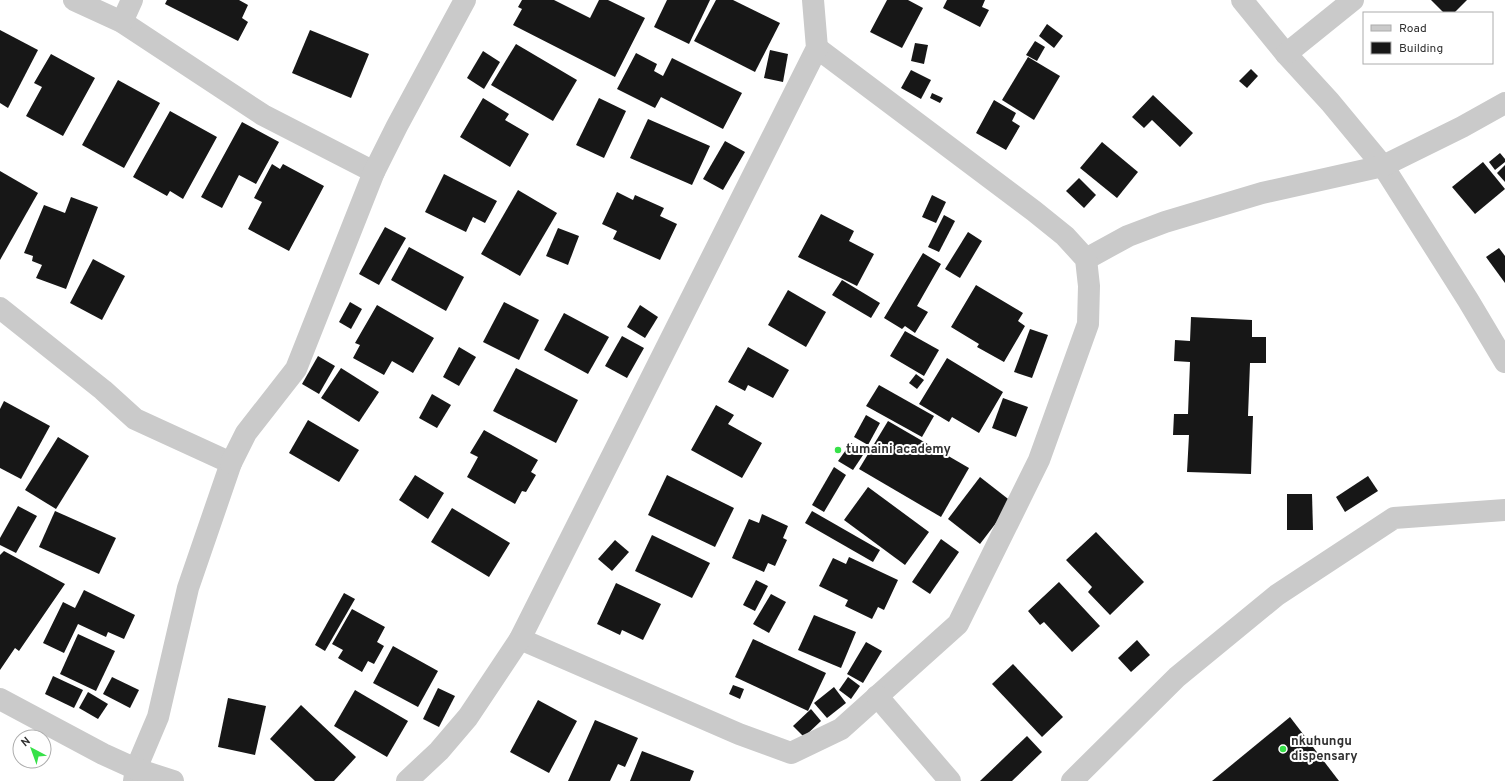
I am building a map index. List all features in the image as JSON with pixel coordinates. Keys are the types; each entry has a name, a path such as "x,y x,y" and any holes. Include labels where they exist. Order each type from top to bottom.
{"street":[{"path":"74,0 122,22 263,115 374,172"},
{"path":"122,22 132,0"},
{"path":"135,775 158,717 188,588 231,463 246,433 296,369 374,172 396,126 465,0"},
{"path":"407,781 439,751 468,717 520,638 817,48 813,0"},
{"path":"1242,0 1286,54 1330,102 1383,166 1468,300 1505,362"},
{"path":"1286,54 1354,0"},
{"path":"520,638 739,734 791,753 841,729 958,624 1040,460 1088,324 1089,286 1086,259 1065,236 1034,211 817,48"},
{"path":"1086,259 1128,236 1165,222 1262,193 1383,166 1462,127 1505,103"},
{"path":"0,308 103,390 135,419 231,463"},
{"path":"1072,781 1177,677 1271,600 1394,518 1505,510"},
{"path":"877,696 950,781"},
{"path":"0,699 103,754 135,775 173,781"}],"building":[{"path":"167,0 239,0 248,5 242,18 248,22 238,41 165,4"},
{"path":"522,0 554,0 590,18 599,0 608,0 645,18 615,77 513,25 522,9 518,7"},
{"path":"667,0 710,0 689,44 654,27"},
{"path":"716,0 733,0 780,23 755,72 694,41"},
{"path":"887,0 908,0 923,8 902,48 870,32"},
{"path":"947,0 985,0 982,7 989,10 980,27 943,8"},
{"path":"1431,0 1467,0 1455,12 1443,12"},
{"path":"1047,24 1063,36 1054,48 1039,36"},
{"path":"0,30 38,50 8,108 0,103"},
{"path":"310,30 369,54 351,98 292,73"},
{"path":"1035,41 1045,47 1037,61 1026,55"},
{"path":"915,43 928,45 924,64 911,61"},
{"path":"516,44 577,80 553,121 491,85"},
{"path":"770,50 788,54 783,82 764,78"},
{"path":"483,51 500,62 484,89 467,78"},
{"path":"636,53 657,64 654,71 663,76 672,58 742,93 723,129 661,97 655,108 617,89"},
{"path":"51,54 95,78 63,136 26,116 42,87 34,83"},
{"path":"1028,57 1060,76 1034,120 1002,100"},
{"path":"1251,69 1258,76 1247,88 1239,81"},
{"path":"911,70 931,80 921,99 901,88"},
{"path":"118,80 160,103 124,168 82,145"},
{"path":"932,93 943,98 940,103 930,98"},
{"path":"1153,95 1193,133 1180,147 1152,120 1144,128 1132,117"},
{"path":"483,98 509,114 505,120 529,134 510,167 460,137"},
{"path":"599,98 626,111 604,158 576,145"},
{"path":"994,100 1016,113 1012,121 1020,126 1006,150 976,133"},
{"path":"170,111 217,137 183,199 170,191 167,196 133,177"},
{"path":"648,119 710,146 692,185 630,158"},
{"path":"242,122 279,142 256,184 239,175 222,208 201,197"},
{"path":"725,141 745,152 723,190 703,179"},
{"path":"1102,142 1138,172 1117,198 1080,168"},
{"path":"1500,153 1505,159 1505,162 1495,170 1489,162"},
{"path":"1483,162 1505,189 1475,214 1452,187"},
{"path":"272,164 280,169 283,164 324,186 289,251 248,229 262,202 254,198"},
{"path":"1505,165 1505,182 1497,173"},
{"path":"0,171 38,193 0,260"},
{"path":"444,174 497,201 485,223 473,217 466,232 425,212"},
{"path":"1079,178 1096,195 1084,208 1066,191"},
{"path":"518,190 557,213 520,276 481,254"},
{"path":"617,192 633,200 635,195 664,208 660,216 677,224 660,260 613,239 617,231 602,224"},
{"path":"932,195 946,202 936,223 922,217"},
{"path":"71,197 98,207 66,289 36,278 42,265 32,261 33,256 24,253 44,205 65,213"},
{"path":"821,214 854,231 849,241 874,254 857,286 798,257"},
{"path":"944,215 955,221 939,252 928,247"},
{"path":"385,227 406,238 379,285 359,274"},
{"path":"558,228 579,236 568,265 546,256"},
{"path":"968,232 982,241 960,278 945,269"},
{"path":"409,247 464,277 446,311 391,280"},
{"path":"1499,248 1505,256 1505,283 1486,257"},
{"path":"923,253 941,264 917,306 928,312 915,333 905,326 902,329 884,318"},
{"path":"93,259 125,276 102,320 70,303"},
{"path":"842,280 880,303 871,318 832,295"},
{"path":"976,285 1023,313 1018,321 1025,326 1004,362 977,347 979,344 951,327"},
{"path":"788,290 826,312 806,347 768,325"},
{"path":"350,302 362,309 351,329 339,322"},
{"path":"504,302 539,320 519,360 483,342"},
{"path":"377,305 434,338 413,373 392,361 384,375 353,358 360,345 355,343"},
{"path":"640,305 658,317 645,338 627,327"},
{"path":"564,313 609,337 588,374 544,350"},
{"path":"1191,317 1252,320 1252,337 1266,337 1266,363 1250,363 1248,416 1253,416 1251,474 1187,472 1189,435 1173,435 1174,414 1188,414 1190,362 1174,361 1175,340 1190,341"},
{"path":"1030,329 1048,335 1032,378 1014,372"},
{"path":"905,331 939,350 924,376 890,356"},
{"path":"622,336 644,348 627,378 605,366"},
{"path":"459,347 476,357 459,386 443,377"},
{"path":"748,347 789,370 773,398 748,385 745,391 728,382"},
{"path":"318,356 335,366 319,394 302,384"},
{"path":"947,358 1003,392 979,433 952,417 949,422 919,404"},
{"path":"341,368 379,392 359,422 321,398"},
{"path":"516,368 578,400 556,443 493,411"},
{"path":"916,374 924,380 917,389 909,383"},
{"path":"879,385 934,416 922,437 866,406"},
{"path":"432,394 451,405 437,428 419,418"},
{"path":"1003,398 1028,407 1016,437 992,428"},
{"path":"4,401 50,426 21,479 0,468 0,409"},
{"path":"716,405 734,415 728,424 762,443 742,478 691,450"},
{"path":"866,415 880,423 868,445 854,437"},
{"path":"308,420 359,450 339,482 289,453"},
{"path":"888,421 969,468 941,517 859,469"},
{"path":"484,430 538,460 531,472 536,475 526,492 522,491 515,504 467,477 478,457 470,453"},
{"path":"58,437 89,456 56,509 25,490"},
{"path":"851,443 865,452 853,470 838,461"},
{"path":"834,467 846,475 824,512 812,505"},
{"path":"415,475 444,493 428,519 399,500"},
{"path":"667,475 734,508 715,547 648,515"},
{"path":"1368,476 1378,491 1345,512 1336,497"},
{"path":"980,477 1012,502 980,544 948,519"},
{"path":"868,487 929,532 905,565 844,520"},
{"path":"1287,494 1312,494 1313,530 1287,530"},
{"path":"18,506 37,516 16,553 0,545 0,538"},
{"path":"452,508 510,543 489,577 431,542"},
{"path":"55,511 116,538 99,574 39,547"},
{"path":"812,511 880,550 873,562 805,523"},
{"path":"762,514 788,526 783,538 787,540 775,566 768,563 764,572 732,558 749,519 759,523"},
{"path":"1096,532 1144,582 1110,615 1088,592 1092,587 1066,560"},
{"path":"652,535 710,563 692,598 635,571"},
{"path":"941,539 959,552 930,594 912,582"},
{"path":"615,540 629,552 612,571 598,559"},
{"path":"4,551 65,584 19,651 15,648 0,670 0,555"},
{"path":"849,557 898,580 884,610 878,607 872,619 845,606 848,600 819,586 833,558 846,564"},
{"path":"756,580 768,586 755,611 743,605"},
{"path":"1059,582 1100,626 1072,652 1044,622 1040,625 1028,611"},
{"path":"616,583 661,604 643,640 622,630 620,635 597,624"},
{"path":"84,590 135,615 124,639 108,632 106,637 78,624 64,653 43,643 63,602 75,608"},
{"path":"344,593 355,599 325,651 315,645"},
{"path":"771,594 786,602 769,633 753,624"},
{"path":"352,609 385,627 377,642 384,646 374,664 368,661 362,672 338,658 343,650 332,644"},
{"path":"814,615 856,632 841,668 798,650"},
{"path":"78,634 115,651 96,691 60,674"},
{"path":"753,639 826,673 808,711 735,677"},
{"path":"1137,640 1150,655 1131,672 1118,658"},
{"path":"866,642 882,651 863,683 847,674"},
{"path":"393,646 438,671 418,707 373,683"},
{"path":"1013,664 1063,717 1042,737 992,684"},
{"path":"53,676 83,690 74,708 45,694"},
{"path":"112,677 139,690 130,708 103,694"},
{"path":"848,677 860,686 851,699 839,690"},
{"path":"733,685 744,689 740,699 729,694"},
{"path":"834,687 846,703 827,718 814,703"},
{"path":"438,688 455,696 439,727 423,719"},
{"path":"355,690 408,721 387,757 334,726"},
{"path":"88,692 108,704 98,719 79,708"},
{"path":"228,698 266,706 255,755 218,747"},
{"path":"538,700 577,721 549,773 510,752"},
{"path":"301,705 356,757 334,781 315,781 270,739"},
{"path":"811,709 821,721 804,737 793,726"},
{"name":"nkuhungu dispensary","path":"1290,717 1339,781 1212,781"},
{"path":"595,720 638,738 625,767 618,764 610,781 568,781"},
{"path":"1027,736 1042,752 1012,781 980,781"},
{"path":"642,751 694,771 690,781 630,781"}],"place":[{"name":"tumaini academy","path":"838,450"},
{"name":"nkuhungu dispensary","path":"1283,749"}]}
